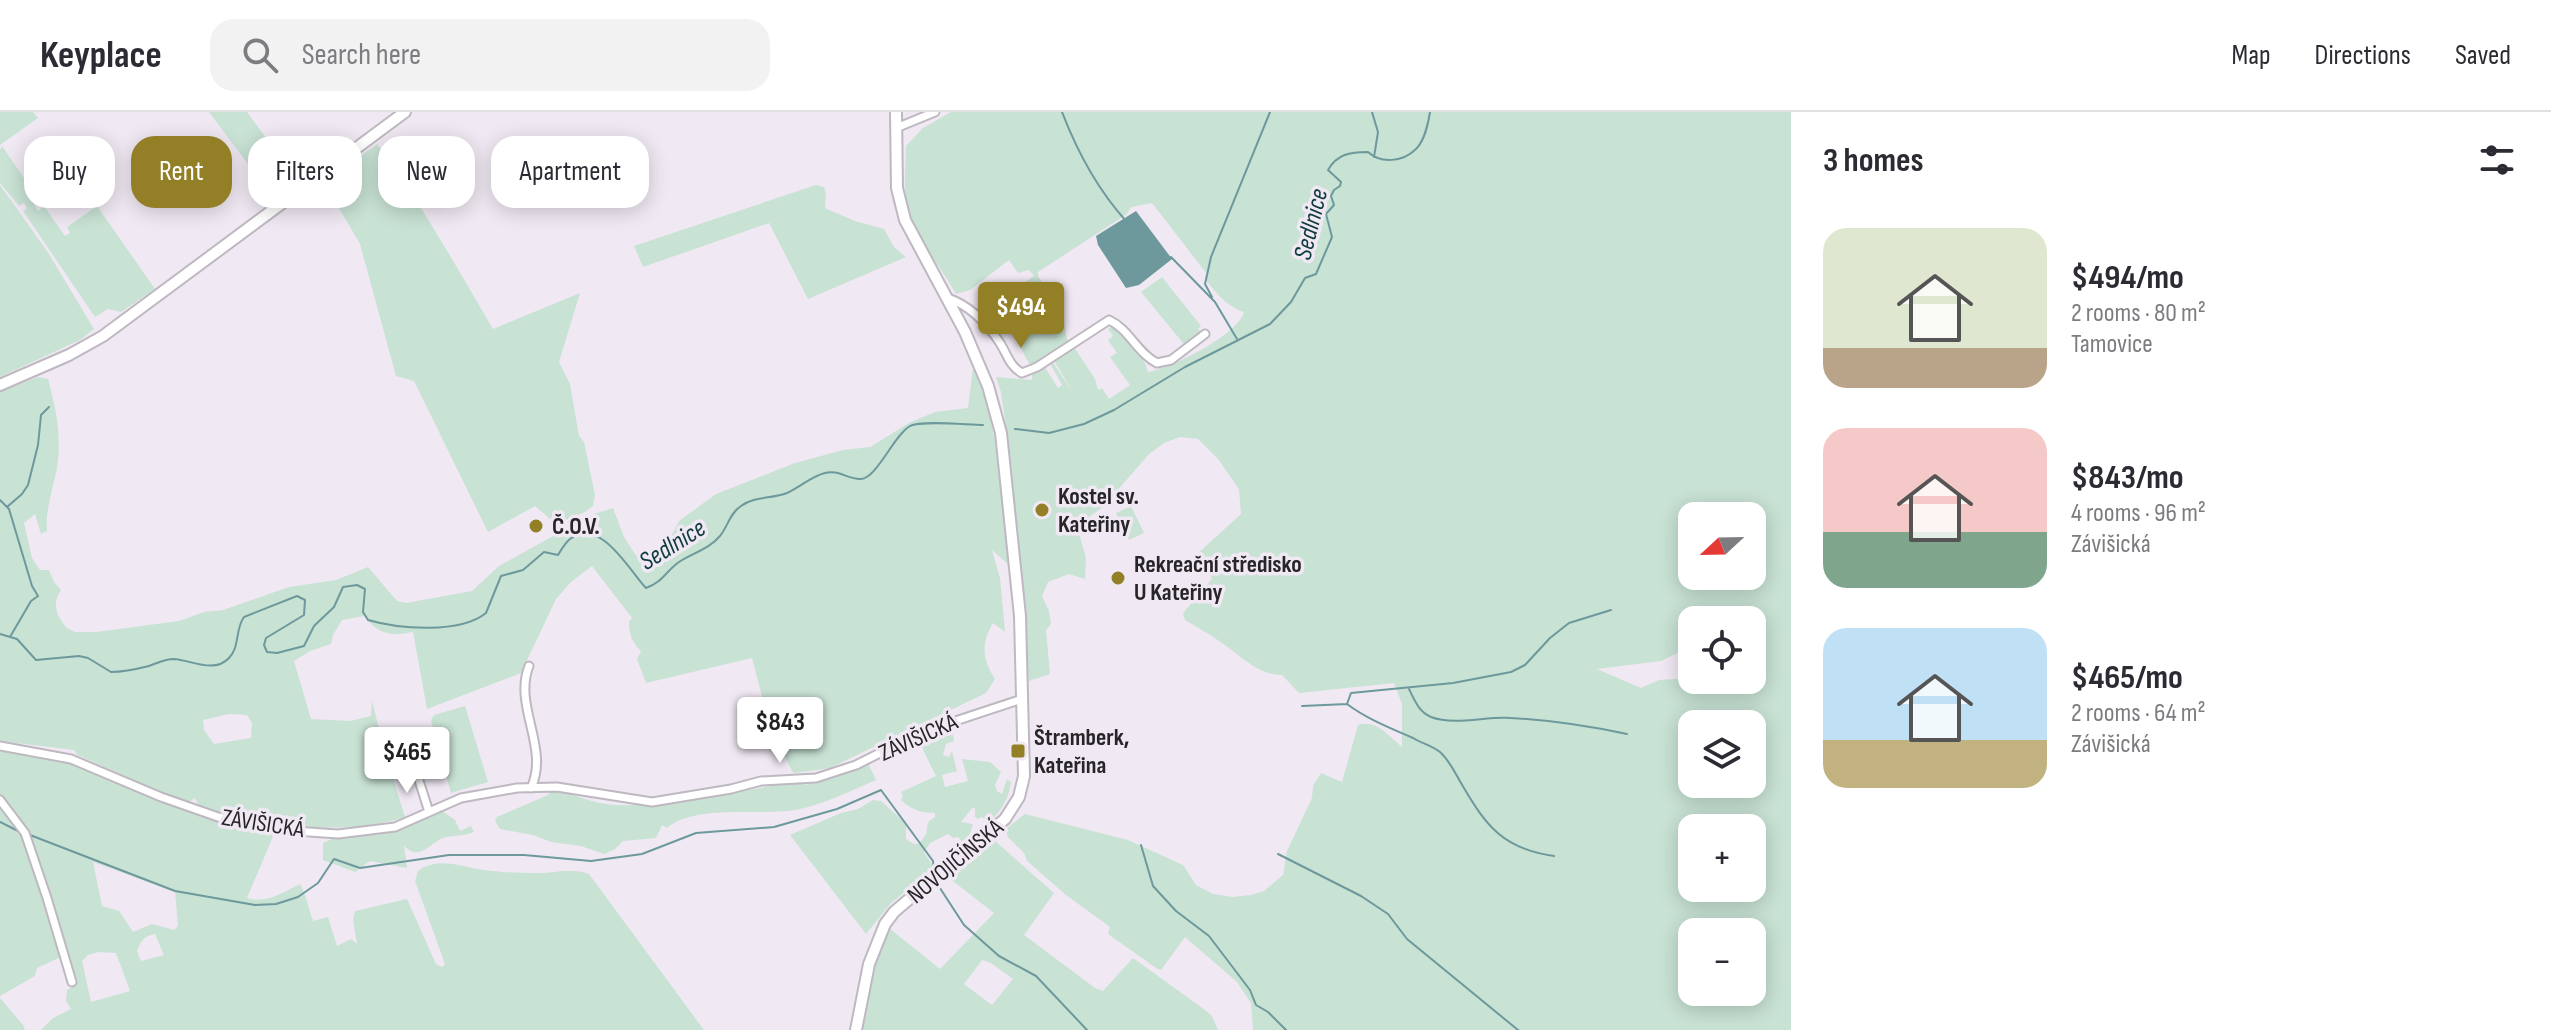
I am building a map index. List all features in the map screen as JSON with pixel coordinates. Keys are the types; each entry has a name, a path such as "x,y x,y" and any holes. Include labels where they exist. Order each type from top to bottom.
{"street":[{"path":"0,385 69,355 103,336 405,112"},
{"name":"NOVOJIČÍNSKÁ","path":"856,1030 869,964 885,924 916,893 1005,819 1019,797 1024,776 1017,572 1001,433 988,386 948,298 914,240 902,211 897,188 896,112"},
{"path":"896,128 935,112"},
{"path":"948,298 963,304 982,321 1012,366 1022,373 1037,367 1109,320 1120,326 1147,357 1157,363 1171,360 1205,334"},
{"path":"529,666 524,694 538,763 531,788"},
{"name":"ZÁVIŠICKÁ","path":"0,746 71,759 218,817 280,830 338,834 395,827 461,798 517,788 557,787 652,802 761,781 816,778 856,765 922,732 1022,699"},
{"path":"415,768 429,812"},
{"path":"0,800 25,833 72,982"}],"green space":[{"path":"0,112 33,112 38,118 0,145"},
{"path":"209,112 247,112 265,136 248,136 248,164 232,143 232,136 227,136"},
{"path":"951,112 1791,112 1791,1030 1253,1030 1251,1003 1237,982 1185,937 1161,970 1156,968 1108,934 1110,927 1027,861 1024,853 1007,836 1007,828 1025,814 1128,840 1183,865 1196,885 1213,894 1233,897 1264,891 1283,875 1287,851 1321,773 1342,782 1358,725 1376,726 1402,747 1402,704 1394,683 1299,693 1282,675 1257,668 1185,620 1183,613 1212,579 1209,569 1191,573 1184,566 1241,514 1239,489 1218,459 1198,439 1180,437 1164,443 1149,454 1103,507 1077,526 1086,558 1085,579 1069,574 1048,582 1042,596 1051,624 1046,630 1050,674 1029,681 1011,462 996,377 1032,380 1032,373 1044,366 1058,388 1062,385 1051,365 1052,361 1073,393 1055,362 1074,347 1095,379 1098,390 1102,388 1109,399 1130,385 1110,357 1117,353 1108,340 1113,336 1108,329 1115,325 1139,352 1148,372 1172,364 1217,340 1230,331 1244,312 1227,303 1213,289 1205,278 1207,274 1152,203 1131,207 1127,214 1038,272 1056,305 1007,325 1006,317 995,303 1034,276 1029,270 1018,273 1009,260 970,290 956,294 928,251 911,216 905,183 906,146 923,128"},
{"path":"378,145 378,208 420,208 493,329 580,293 559,362 570,384 579,436 584,442 595,495 593,506 585,512 556,524 535,506 488,532 414,381 396,376 360,244 339,208 362,208 362,155"},
{"path":"2,146 24,178 24,203 19,206 0,183"},
{"path":"0,185 49,254 94,329 80,340 0,377"},
{"path":"816,185 824,187 827,209 884,229 894,247 906,257 808,299 769,223 643,267 634,246"},
{"path":"27,208 36,208 38,211 45,208 65,236 70,233 67,227 98,208 155,289 121,312 108,309 95,317 23,211"},
{"path":"1162,277 1201,326 1197,339 1188,347 1141,292"},
{"path":"1058,312 1069,342 1031,367 1015,338 1030,326"},
{"path":"973,368 982,388 994,436 1008,564 992,550 1000,578 1005,632 993,623 986,637 985,658 995,679 986,693 830,768 792,771 769,723 752,658 646,683 637,659 641,651 630,631 632,618 592,566 556,599 521,673 427,709 413,632 386,633 364,616 342,620 331,644 310,651 294,661 311,719 350,721 371,716 372,700 405,817 392,821 360,826 310,827 282,824 280,818 240,812 232,816 199,806 195,798 187,803 141,784 77,755 74,750 0,741 0,392 38,377 48,379 51,390 59,445 57,468 48,508 47,531 41,534 35,514 24,523 32,558 40,570 49,570 61,590 56,600 58,615 67,628 75,632 179,621 204,612 223,610 289,587 336,580 368,567 397,601 406,603 472,591 499,566 591,515 613,508 624,537 635,554 641,560 653,561 661,556 679,521 716,494 795,463 843,450 870,447 909,423 935,412 968,408","holes":["229,714 247,715 252,723 251,738 214,744 204,730 203,720"]},
{"path":"1131,506 1144,533 1129,540 1116,513"},
{"path":"465,706 488,782 451,793 431,720 434,715"},
{"path":"942,728 953,735 954,741 946,744 943,755 949,757 952,751 957,771 942,775 945,787 968,781 962,759 990,762 1001,772 995,785 997,791 1002,794 1007,779 1011,782 1007,798 990,821 975,817 973,807 961,822 973,824 968,840 963,843 958,837 948,834 930,843 924,852 934,868 890,904 866,934 790,835 858,809 873,800 881,801 901,819 906,826 906,839 919,844 935,813 921,812 909,806 901,800 901,792 936,776 919,737"},
{"path":"0,749 73,763 199,815 274,834 247,898 267,899 300,884 313,921 328,917 337,946 351,939 357,944 353,920 355,911 407,899 436,964 442,967 445,964 415,881 418,871 434,864 509,872 569,871 589,874 704,1030 41,1030 53,1018 71,1009 66,1001 67,990 73,986 71,970 63,956 37,968 35,976 0,996","holes":["93,862 175,892 178,926 174,930 152,924 133,932 119,911 102,906","155,934 164,955 141,961 137,951 143,940","116,953 130,991 91,1002 82,961 88,955"]},
{"path":"868,763 876,780 816,805 781,812 728,812 693,816 667,828 662,825 656,838 623,841 604,854 581,846 500,829 495,821 497,817 548,795 550,791 608,804 656,804 782,785 805,785 831,779"},
{"path":"442,811 455,820 460,831 471,826 474,832 441,839 416,852 404,846 407,868 370,861 355,872 323,860 323,843 339,836 379,835 402,827 403,830"},
{"path":"995,841 1054,893 1024,935 1103,991 1133,958 1205,1010 1212,1016 1218,1030 861,1030 875,958 888,930 940,969 994,913 949,878","holes":["982,960 1013,979 992,1005 964,984"]},
{"path":"0,998 23,1025 25,1030 0,1030"}],"water":[{"path":"1136,211 1172,259 1139,285 1126,288 1098,245 1096,236"}],"waterway":[{"path":"1062,112 1089,170 1126,221"},
{"path":"1212,297 1205,284 1211,257 1270,112"},
{"path":"1372,112 1378,132 1374,157"},
{"name":"Sedlnice","path":"1015,429 1049,433 1084,424 1270,324 1291,302 1305,278 1316,274 1332,237 1326,214 1334,205 1331,196 1341,182 1328,170 1340,157 1355,153 1368,152 1385,160 1405,157 1422,141 1430,112"},
{"path":"1171,257 1215,302 1237,339"},
{"path":"7,507 28,485 38,445 41,415 49,407"},
{"name":"Sedlnice","path":"0,634 17,639 36,660 79,656 111,672 171,659 209,666 223,663 232,654 244,617 297,596 305,600 304,615 266,638 264,645 267,652 277,653 304,646 314,626 334,607 343,587 357,585 365,589 363,612 368,620 396,626 445,627 475,620 486,613 501,576 523,570 544,552 558,555 568,541 581,534 592,534 613,548 646,588 679,562 716,540 734,512 746,503 787,493 825,473 834,472 857,479 867,477 904,431 916,424 983,425"},
{"path":"0,500 9,509 32,586 38,596 31,601 10,637"},
{"path":"1347,704 1351,693 1453,683 1511,672 1525,665 1569,623 1611,610"},
{"path":"1409,689 1423,712 1440,720 1526,719 1627,734"},
{"path":"1302,706 1347,704 1371,719 1437,750 1449,763 1479,812 1498,833 1521,848 1554,856"},
{"path":"30,835 175,891 255,905 276,904 298,897 318,883 334,859 360,868 449,855 524,855 591,861 642,854 696,833 774,827 837,809 881,790 933,861 934,872"},
{"path":"0,822 20,832"},
{"path":"1141,845 1153,886 1176,911 1209,936 1250,990 1256,1005 1286,1030"},
{"path":"1278,854 1361,896 1388,914 1407,939 1518,1030"},
{"path":"936,882 964,925 999,956 1036,976 1087,1030"}],"place":[{"name":"Kostel sv. Kateřiny","path":"1042,510"},
{"name":"Č.O.V.","path":"536,526"},
{"name":"Rekreační středisko U Kateřiny","path":"1118,578"},
{"name":"Štramberk, Kateřina","path":"1018,751"}]}
